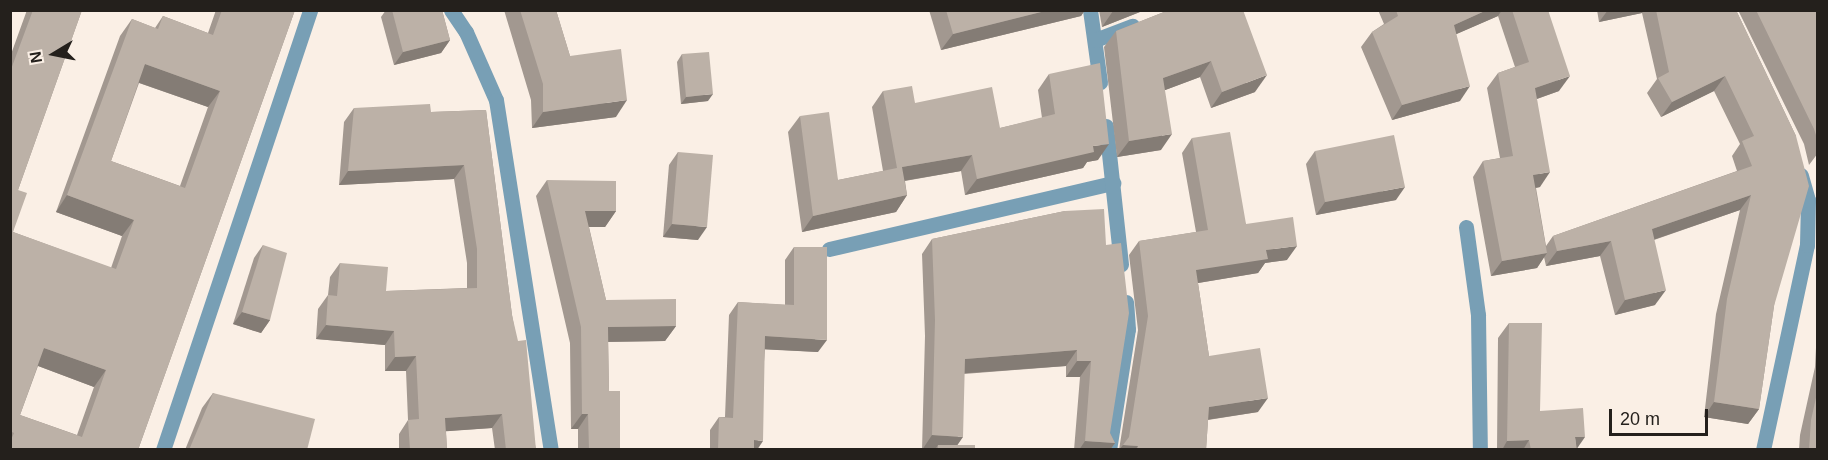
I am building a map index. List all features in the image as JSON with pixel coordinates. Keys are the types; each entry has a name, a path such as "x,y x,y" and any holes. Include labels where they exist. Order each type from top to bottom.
{"street":[{"path":"163,450 310,10"},
{"path":"451,10 466,32 496,100 551,450"},
{"path":"1090,10 1113,183 1128,329 1109,450"},
{"path":"1095,40 1151,19"},
{"path":"1763,450 1807,245 1808,200 1797,158"},
{"path":"829,249 1113,183"},
{"path":"1466,227 1478,315 1480,450"}],"building":[{"path":"33,10 82,10 18,190 27,193 13,232 116,269 134,220 67,195 132,19 158,29 163,16 213,35 222,10 295,10 138,450 10,450 10,442 14,433 10,431 10,72","holes":["145,64 220,91 185,188 111,161","44,348 106,370 82,437 20,415"]},
{"path":"392,10 442,10 450,40 403,52"},
{"path":"520,10 556,10 570,56 621,49 627,100 543,112 543,84"},
{"path":"946,10 1049,10 953,34"},
{"path":"1169,10 1243,10 1267,75 1222,92 1211,61 1163,78 1172,134 1129,141 1116,31"},
{"path":"1396,10 1487,10 1454,25 1470,86 1402,105 1372,32 1398,16"},
{"path":"1512,10 1548,10 1570,76 1535,88 1550,172 1533,175 1547,253 1502,261 1483,161 1513,156 1498,73 1529,62"},
{"path":"1656,10 1736,10 1796,136 1809,186 1774,306 1759,409 1714,402 1727,299 1751,195 1652,229 1666,290 1625,300 1611,241 1557,251 1553,236 1752,166 1742,141 1754,136 1725,76 1672,102 1658,78 1669,72"},
{"path":"1756,10 1815,10 1818,18 1818,141 1814,129"},
{"path":"709,52 713,94 686,97 682,54"},
{"path":"1100,63 1109,144 1093,146 1094,152 977,179 972,155 902,167 907,195 813,216 800,116 829,112 838,180 897,168 883,91 912,86 915,103 992,87 1000,128 1055,114 1049,74"},
{"path":"430,104 431,112 486,110 512,315 518,341 526,340 536,450 506,450 502,414 445,418 447,450 410,450 408,420 419,419 416,356 395,357 394,331 326,325 328,295 337,296 340,263 388,267 386,291 477,288 477,249 464,165 348,171 354,108"},
{"path":"1230,132 1246,224 1293,217 1297,246 1266,250 1268,259 1196,270 1209,356 1260,348 1268,398 1209,407 1206,450 1137,450 1138,446 1123,445 1129,437 1148,316 1139,241 1208,230 1192,138"},
{"path":"1394,135 1405,187 1325,202 1315,151"},
{"path":"678,152 713,155 707,227 672,224"},
{"path":"547,180 616,181 616,211 585,211 606,300 676,299 676,326 608,327 609,391 620,391 620,450 589,450 588,414 582,414 581,327"},
{"path":"1104,209 1106,245 1121,243 1129,313 1110,433 1115,443 1085,441 1091,361 1077,361 1077,350 965,359 963,437 932,435 935,320 932,239 1065,211"},
{"path":"263,245 287,253 270,320 242,312"},
{"path":"794,247 827,247 827,340 765,336 763,441 754,440 754,450 718,450 719,417 733,418 738,302 794,305"},
{"path":"1509,323 1542,323 1540,411 1583,408 1585,437 1575,437 1577,450 1531,450 1529,440 1507,441"},
{"path":"1818,389 1818,450 1809,450 1811,420"},
{"path":"213,393 315,419 307,450 189,450"},
{"path":"938,445 975,445 975,450 938,450"}]}
